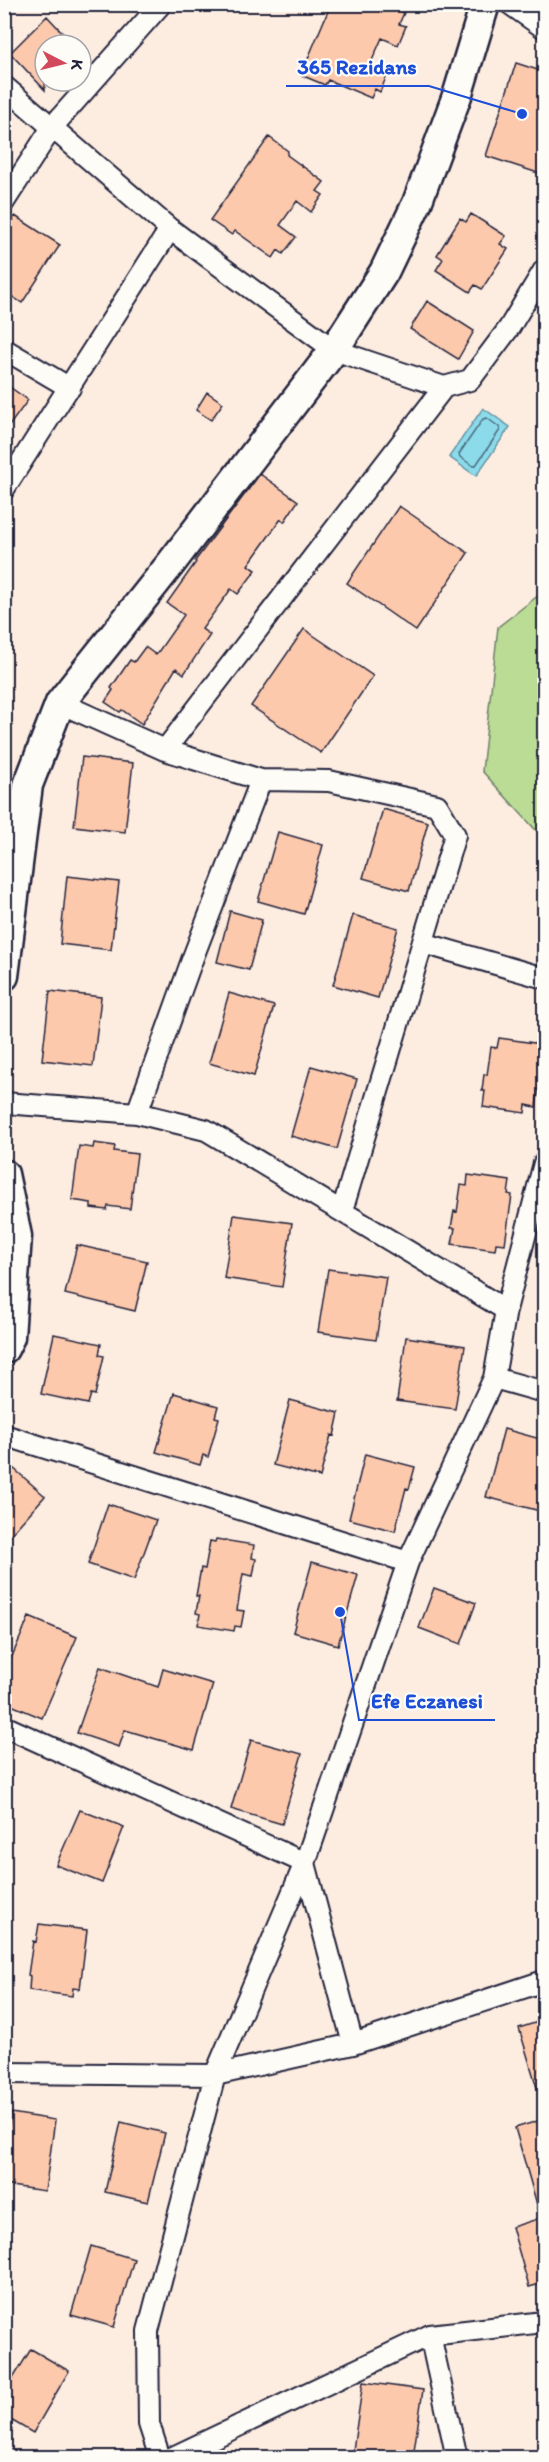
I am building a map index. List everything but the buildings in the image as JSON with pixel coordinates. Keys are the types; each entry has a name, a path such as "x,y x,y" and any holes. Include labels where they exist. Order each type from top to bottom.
{"street":[{"path":"4,202 53,126 161,4"},
{"path":"5,957 28,785 60,703 172,562 333,350 384,272 417,202 458,93 486,4"},
{"path":"510,4 544,28"},
{"path":"4,86 170,229 333,350 444,387 471,380 509,328 544,270"},
{"path":"4,489 170,229"},
{"path":"4,349 70,388"},
{"path":"165,750 444,387"},
{"path":"60,703 165,750 261,780 329,782 437,805 455,836 342,1211"},
{"path":"137,1113 192,960 261,780"},
{"path":"423,943 544,978"},
{"path":"4,1104 137,1113 206,1130 506,1310"},
{"path":"160,2457 149,2424 148,2331 215,2075 305,1863 408,1562 494,1378 506,1310 544,1163"},
{"path":"4,1174 16,1279 10,1336 4,1349"},
{"path":"494,1378 544,1392"},
{"path":"4,1435 408,1562"},
{"path":"4,1726 305,1863"},
{"path":"305,1863 352,2044"},
{"path":"4,2073 215,2075 352,2044 544,1981"},
{"path":"179,2456 430,2335 544,2322"},
{"path":"430,2335 457,2457"}],"green space":[{"path":"544,591 544,839 482,771 498,627"}],"water":[{"path":"483,408 510,427 476,476 449,457"}],"place":[{"name":"365 Rezidans","path":"522,114"},
{"name":"Efe Eczanesi","path":"340,1612"}]}
